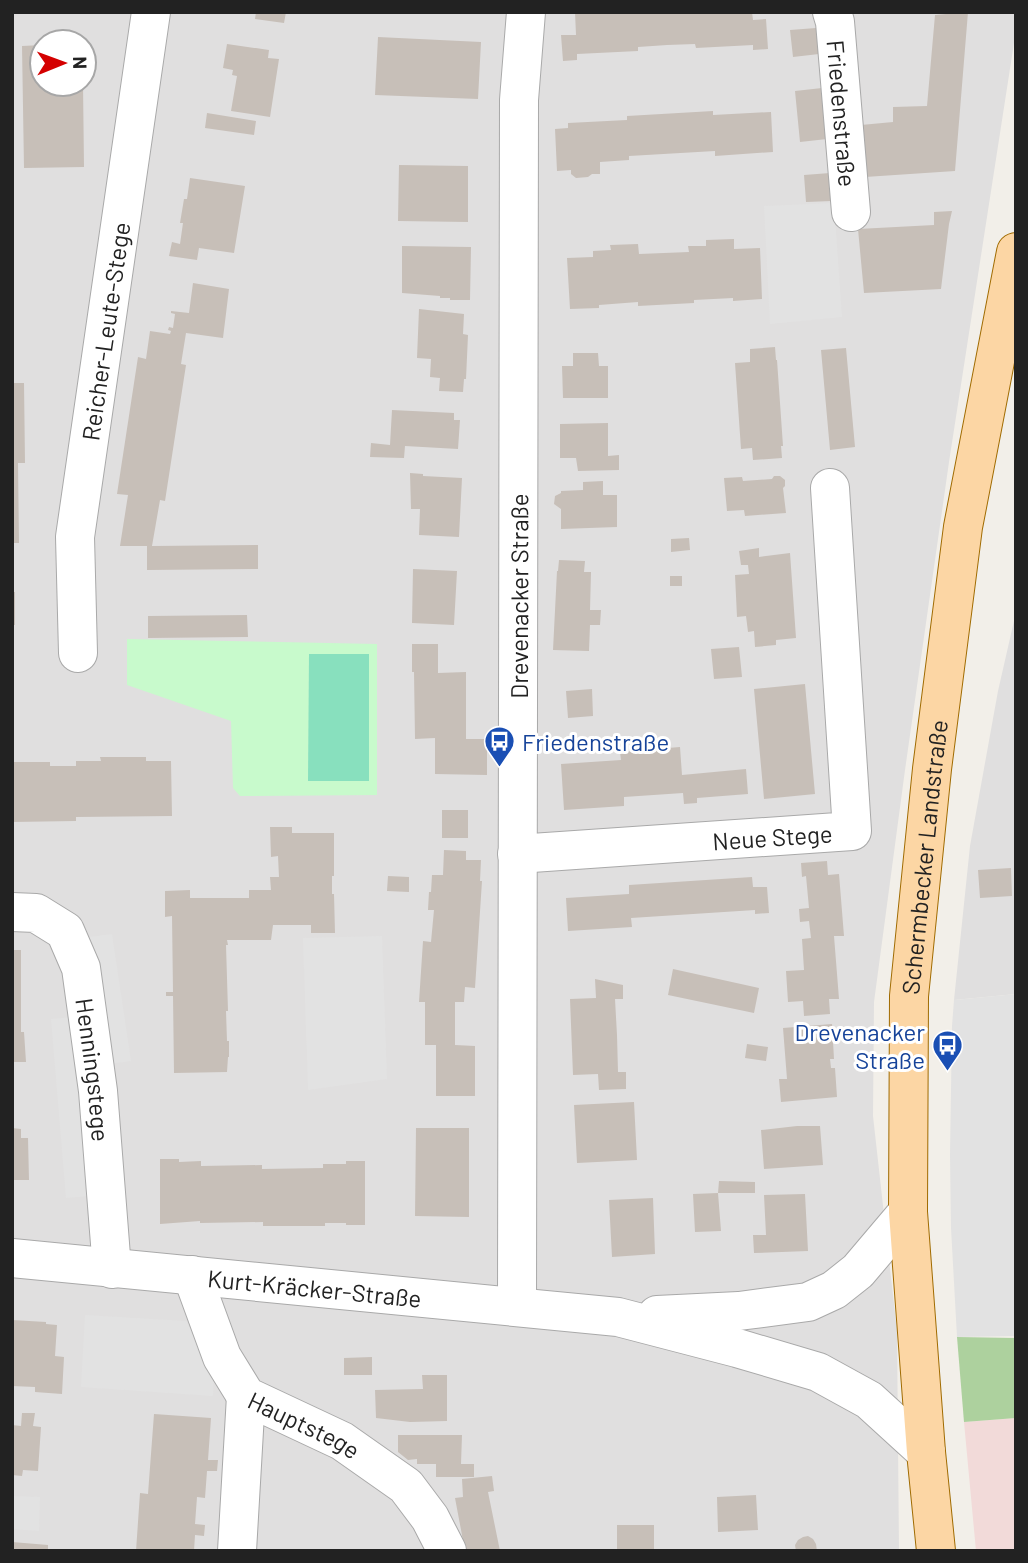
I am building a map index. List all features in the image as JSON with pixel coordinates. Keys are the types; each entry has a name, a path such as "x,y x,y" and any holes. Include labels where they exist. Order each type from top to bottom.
{"main road":[{"name":"Schermbecker Landstraße","path":"936,1551 908,1212 910,985 932,769 963,527 1016,252"}],"street":[{"name":"Reicher-Leute-Stege","path":"78,653 75,537 151,12"},
{"name":"Drevenacker Straße","path":"517,1306 519,111 526,12"},
{"name":"Friedenstraße","path":"832,12 851,212"},
{"name":"Neue Stege","path":"517,854 852,831 830,488"},
{"name":"Henningstege","path":"12,912 36,913 65,931 81,968 98,1091 112,1269"},
{"name":"Kurt-Kräcker-Straße","path":"618,1317 738,1311 808,1302 834,1290 858,1271 908,1212"},
{"name":"Kurt-Kräcker-Straße","path":"12,1258 618,1317 818,1372 869,1399 926,1452"},
{"name":"Hauptstege","path":"192,1275 222,1357 246,1396 342,1441 406,1486 430,1518 447,1551"},
{"path":"237,1551 246,1396"}],"shaded area":[{"path":"12,12 1016,12 1016,30 949,462 874,1002 873,1116 897,1331 899,1551 12,1551"},
{"path":"834,203 842,317 770,324 764,206"},
{"path":"1016,612 1016,994 954,1000 970,846 998,691"},
{"path":"112,934 131,1061 109,1064 89,937"},
{"path":"382,936 387,1079 308,1090 303,938"},
{"path":"1016,994 1016,1336 957,1337 950,1155 954,1000"},
{"path":"73,1017 89,1196 66,1198 51,1019"},
{"path":"85,1315 186,1321 214,1374 213,1396 81,1387"},
{"path":"1016,1418 1016,1551 976,1551 964,1422"},
{"path":"12,1496 40,1497 39,1531 12,1529"}],"green space":[{"path":"127,639 377,644 377,795 240,796 233,788 231,721 127,685"},
{"path":"309,654 369,654 369,781 308,781"},
{"path":"957,1337 1016,1338 1016,1418 964,1422"}],"building":[{"path":"256,12 286,12 284,23 255,19"},
{"path":"575,12 752,12 753,20 766,19 768,49 753,50 753,45 696,48 695,44 667,45 638,47 638,51 577,54 577,60 563,61 561,35 576,35"},
{"path":"968,12 955,171 865,177 861,125 893,122 893,107 927,106 935,15"},
{"path":"816,28 819,54 793,57 790,30"},
{"path":"378,37 481,42 478,99 375,95"},
{"path":"227,44 269,50 268,58 279,59 270,117 231,111 237,76 232,75 233,70 223,68"},
{"path":"22,46 28,46 28,98 83,98 84,167 24,168"},
{"path":"822,88 827,139 800,142 795,91"},
{"path":"713,111 713,115 771,112 773,152 715,156 715,151 629,156 629,160 600,162 600,174 588,177 576,178 571,174 571,170 557,171 555,129 568,128 568,123 627,120 627,116"},
{"path":"207,113 256,121 254,135 205,128"},
{"path":"399,165 468,166 468,222 398,221"},
{"path":"830,173 832,201 806,202 804,175"},
{"path":"190,178 245,186 234,253 199,248 197,260 169,256 172,242 180,244 183,223 180,223"},
{"path":"952,211 941,289 864,293 858,229 934,225 934,212"},
{"path":"734,239 734,249 760,248 762,299 694,300 694,303 638,306 638,302 570,309 567,258 593,257 593,251 611,250 610,245 638,244 639,254 689,252 688,246 706,246 706,240"},
{"path":"402,246 471,247 470,300 402,293"},
{"path":"193,283 229,289 223,338 186,333 181,364 186,365 165,501 160,500 152,546 258,545 258,569 147,570 147,546 120,546 128,495 117,494 138,357 146,359 150,331 170,334 171,331 168,330 169,327 173,328 175,314 171,311 189,313"},
{"path":"419,309 464,314 463,334 468,335 463,392 439,391 440,378 430,377 431,359 417,358"},
{"path":"775,347 782,458 753,460 752,448 741,449 735,363 750,362 750,349"},
{"path":"846,348 855,447 830,450 821,350"},
{"path":"573,353 598,353 599,366 608,366 608,398 563,398 562,366 573,366"},
{"path":"12,383 24,383 25,463 18,463 19,543 12,543"},
{"path":"392,410 454,413 454,420 460,420 458,449 405,446 404,458 370,457 371,443 390,445"},
{"path":"608,423 608,456 619,455 619,470 578,471 576,458 560,458 560,424"},
{"path":"410,473 462,478 459,537 419,535 420,509 411,509"},
{"path":"774,476 785,480 783,488 786,513 745,516 744,510 727,511 724,478 742,477 743,481 772,479"},
{"path":"603,481 603,495 617,495 617,527 561,529 561,509 554,504 555,496 561,491 583,490 583,482"},
{"path":"689,538 690,550 671,552 671,539"},
{"path":"759,548 759,557 790,553 796,638 776,640 776,645 755,647 754,631 748,632 746,616 737,617 735,575 749,574 748,565 741,565 739,551"},
{"path":"559,560 585,561 584,572 591,572 590,610 601,610 600,625 590,625 589,651 553,650"},
{"path":"413,569 457,571 454,625 412,623"},
{"path":"670,576 682,576 682,586 670,586"},
{"path":"12,592 15,592 15,625 12,625"},
{"path":"247,615 248,637 148,638 148,616"},
{"path":"412,644 438,644 438,673 466,672 466,739 487,739 487,775 435,774 435,738 415,739"},
{"path":"739,647 742,677 714,679 711,649"},
{"path":"805,684 815,794 764,799 754,689"},
{"path":"592,689 593,716 568,718 566,691"},
{"path":"680,747 682,775 746,769 748,794 697,798 697,803 684,804 683,793 624,797 624,806 564,810 561,764 621,760 620,752"},
{"path":"100,757 146,757 146,761 171,761 172,816 76,817 76,821 12,822 12,762 50,762 50,766 76,766 76,761 101,761"},
{"path":"442,810 468,810 468,838 442,838"},
{"path":"270,827 292,827 292,833 334,833 332,894 335,933 311,933 311,925 273,925 271,940 227,940 227,1072 174,1073 173,996 166,996 166,992 173,992 172,916 165,917 165,891 190,890 190,898 249,898 249,890 271,890 270,877 279,877 278,856 271,857"},
{"path":"444,850 466,851 466,860 481,860 475,988 465,987 464,1002 455,1002 455,1045 475,1046 475,1096 436,1096 436,1045 425,1045 425,1002 419,1002 423,941 431,942 434,910 428,910 429,892 432,875 443,875"},
{"path":"827,861 828,875 839,874 844,936 834,936 839,999 829,999 830,1014 804,1016 803,1001 788,1002 786,971 804,970 802,939 811,938 809,921 800,922 799,909 809,908 806,876 802,877 801,863"},
{"path":"1011,868 1012,896 980,898 978,870"},
{"path":"388,876 409,877 409,892 387,891"},
{"path":"752,877 753,887 767,887 769,913 755,914 755,910 631,918 632,927 568,931 566,898 629,894 629,885"},
{"path":"12,950 21,950 21,1032 24,1032 26,1062 12,1062"},
{"path":"673,969 759,988 754,1013 668,995"},
{"path":"595,979 623,985 623,999 615,999 618,1072 626,1072 626,1089 599,1090 598,1074 573,1075 570,999 596,998"},
{"path":"832,1024 834,1059 830,1059 831,1068 835,1068 837,1097 781,1102 779,1079 787,1079 783,1028"},
{"path":"747,1044 768,1047 766,1061 745,1058"},
{"path":"634,1102 637,1160 577,1163 574,1105"},
{"path":"820,1126 823,1165 764,1169 761,1130"},
{"path":"12,1128 21,1129 21,1138 28,1138 29,1180 12,1180"},
{"path":"416,1128 469,1128 469,1217 415,1216"},
{"path":"160,1159 201,1161 201,1166 262,1165 262,1169 323,1168 323,1164 365,1161 365,1225 325,1223 325,1226 263,1226 263,1222 200,1221 160,1224"},
{"path":"719,1181 755,1182 755,1193 718,1193"},
{"path":"718,1193 721,1231 695,1232 693,1194"},
{"path":"805,1194 808,1251 754,1253 753,1235 766,1235 764,1195"},
{"path":"653,1198 655,1254 612,1257 609,1200"},
{"path":"12,1320 57,1325 55,1356 64,1357 62,1394 35,1392 35,1387 12,1386"},
{"path":"372,1357 372,1375 344,1375 344,1358"},
{"path":"422,1375 447,1375 447,1421 410,1422 376,1418 375,1390 423,1389"},
{"path":"22,1413 35,1413 33,1426 41,1427 38,1471 23,1470 22,1476 12,1475 12,1425 21,1426"},
{"path":"154,1414 211,1418 208,1460 218,1460 217,1471 207,1471 205,1498 197,1497 195,1524 205,1525 204,1536 195,1535 194,1551 136,1551 140,1493 148,1494"},
{"path":"398,1435 462,1435 461,1464 474,1464 474,1477 436,1477 436,1464 417,1464 417,1459 408,1460 398,1452"},
{"path":"492,1476 494,1491 488,1492 500,1551 465,1551 455,1498 463,1497 462,1479"},
{"path":"756,1495 758,1530 718,1532 717,1497"},
{"path":"617,1525 654,1525 654,1551 617,1551"},
{"path":"808,1536 816,1544 817,1551 796,1551 798,1540"},
{"path":"12,1542 48,1545 48,1551 12,1551"}],"place":[{"name":"Friedenstraße","path":"499,768"},
{"name":"Drevenacker Straße","path":"948,1072"}]}
